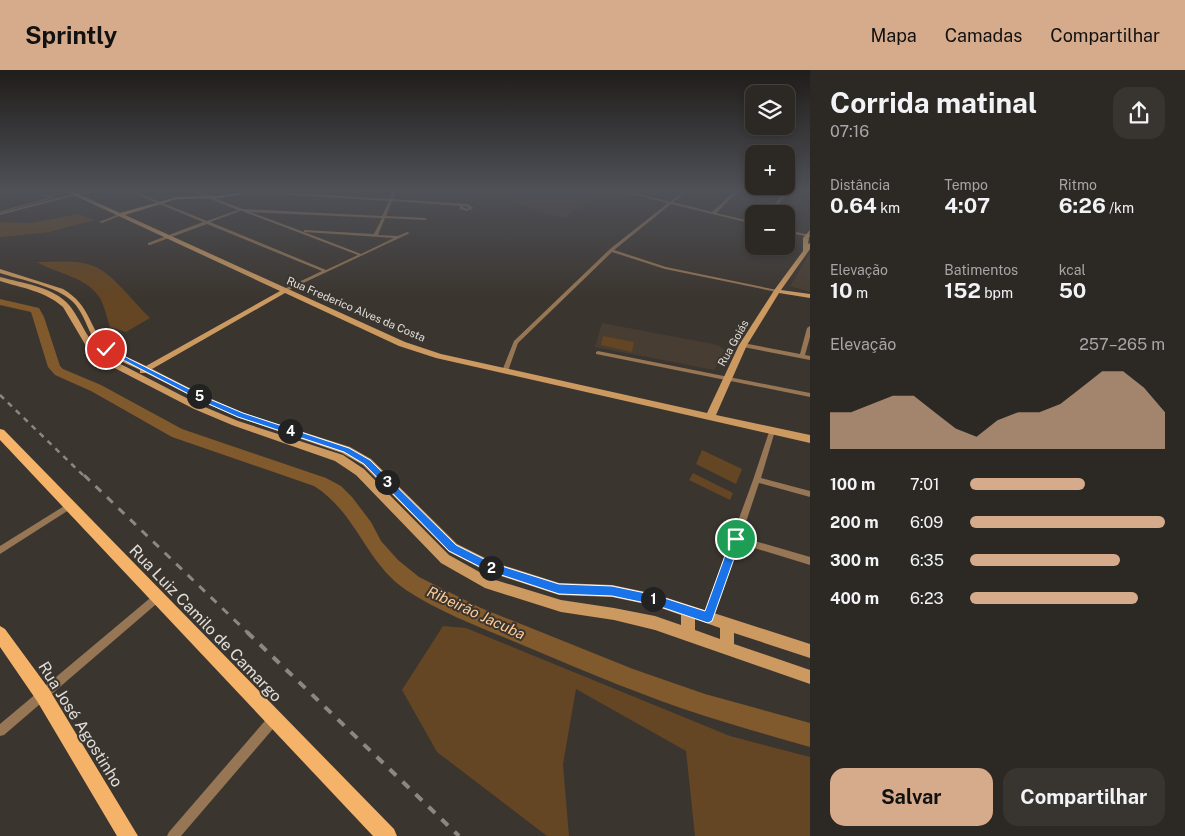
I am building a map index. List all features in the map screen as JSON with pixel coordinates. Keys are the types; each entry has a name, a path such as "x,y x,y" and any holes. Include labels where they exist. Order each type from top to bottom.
{"main road":[{"name":"Rua Luiz Camilo de Camargo","path":"1,437 158,596 387,836"},
{"name":"Rua José Agostinho","path":"0,634 43,694 128,836"}],"street":[{"name":"Rua Frederico Alves da Costa","path":"145,227 402,344 439,356 810,439"},
{"path":"149,244 195,227"},
{"path":"215,227 325,271"},
{"path":"285,227 359,254"},
{"path":"376,235 380,227"},
{"path":"505,371 516,342 611,250 638,227"},
{"path":"297,231 397,237"},
{"path":"322,240 325,234 333,232"},
{"path":"135,375 284,291 359,254 408,233"},
{"path":"795,234 809,236"},
{"name":"Rua Goiás","path":"710,417 743,345 807,247 809,236"},
{"path":"611,250 660,267 810,296"},
{"path":"0,272 61,290 70,295 77,301 94,336 106,349 147,368 204,399 240,415 346,450 367,462 453,548 490,567 559,589 612,591 655,600 810,651"},
{"path":"0,279 52,295 60,300 66,306 93,351 102,358 235,423 339,458 360,472 445,559 489,584 561,606 656,623 810,676"},
{"path":"783,283 788,289 796,293"},
{"path":"802,356 810,328"},
{"path":"743,345 810,358"},
{"path":"598,353 810,395"},
{"path":"708,617 757,480 772,431"},
{"path":"757,480 810,494"},
{"path":"0,550 69,506"},
{"path":"736,539 810,561"},
{"path":"0,731 158,596"},
{"path":"688,611 688,635"},
{"path":"727,624 727,648"},
{"path":"173,836 274,719"}],"shaded area":[{"path":"0,227 69,227 49,232 0,237"},
{"path":"810,253 810,292 790,286"},
{"path":"37,262 75,262 96,267 117,283 150,318 126,332 110,327 101,300 96,292 81,281"},
{"path":"602,323 718,345 726,351 714,370 595,347"},
{"path":"603,336 634,342 632,352 601,345"},
{"path":"702,450 742,469 736,484 696,464"},
{"path":"693,473 733,493 730,500 689,480"},
{"path":"443,626 466,628 730,736 810,757 810,836 695,836 686,751 576,689 563,764 569,836 547,836 437,752 402,690"}],"waterway":[{"name":"Ribeirão Jacuba","path":"0,302 35,310 39,317 54,367 59,372 96,388 177,433 320,482 335,491 365,527 375,547 392,566 412,583 474,615 633,680 705,705 810,735"}],"railway":[{"path":"0,395 85,477"},
{"path":"84,475 248,633"},
{"path":"247,632 459,836"}],"route":[{"path":"106,349 147,368 204,399 240,415 346,450 367,462 453,548 490,567 559,589 612,591 655,600 708,617 736,539"}]}
